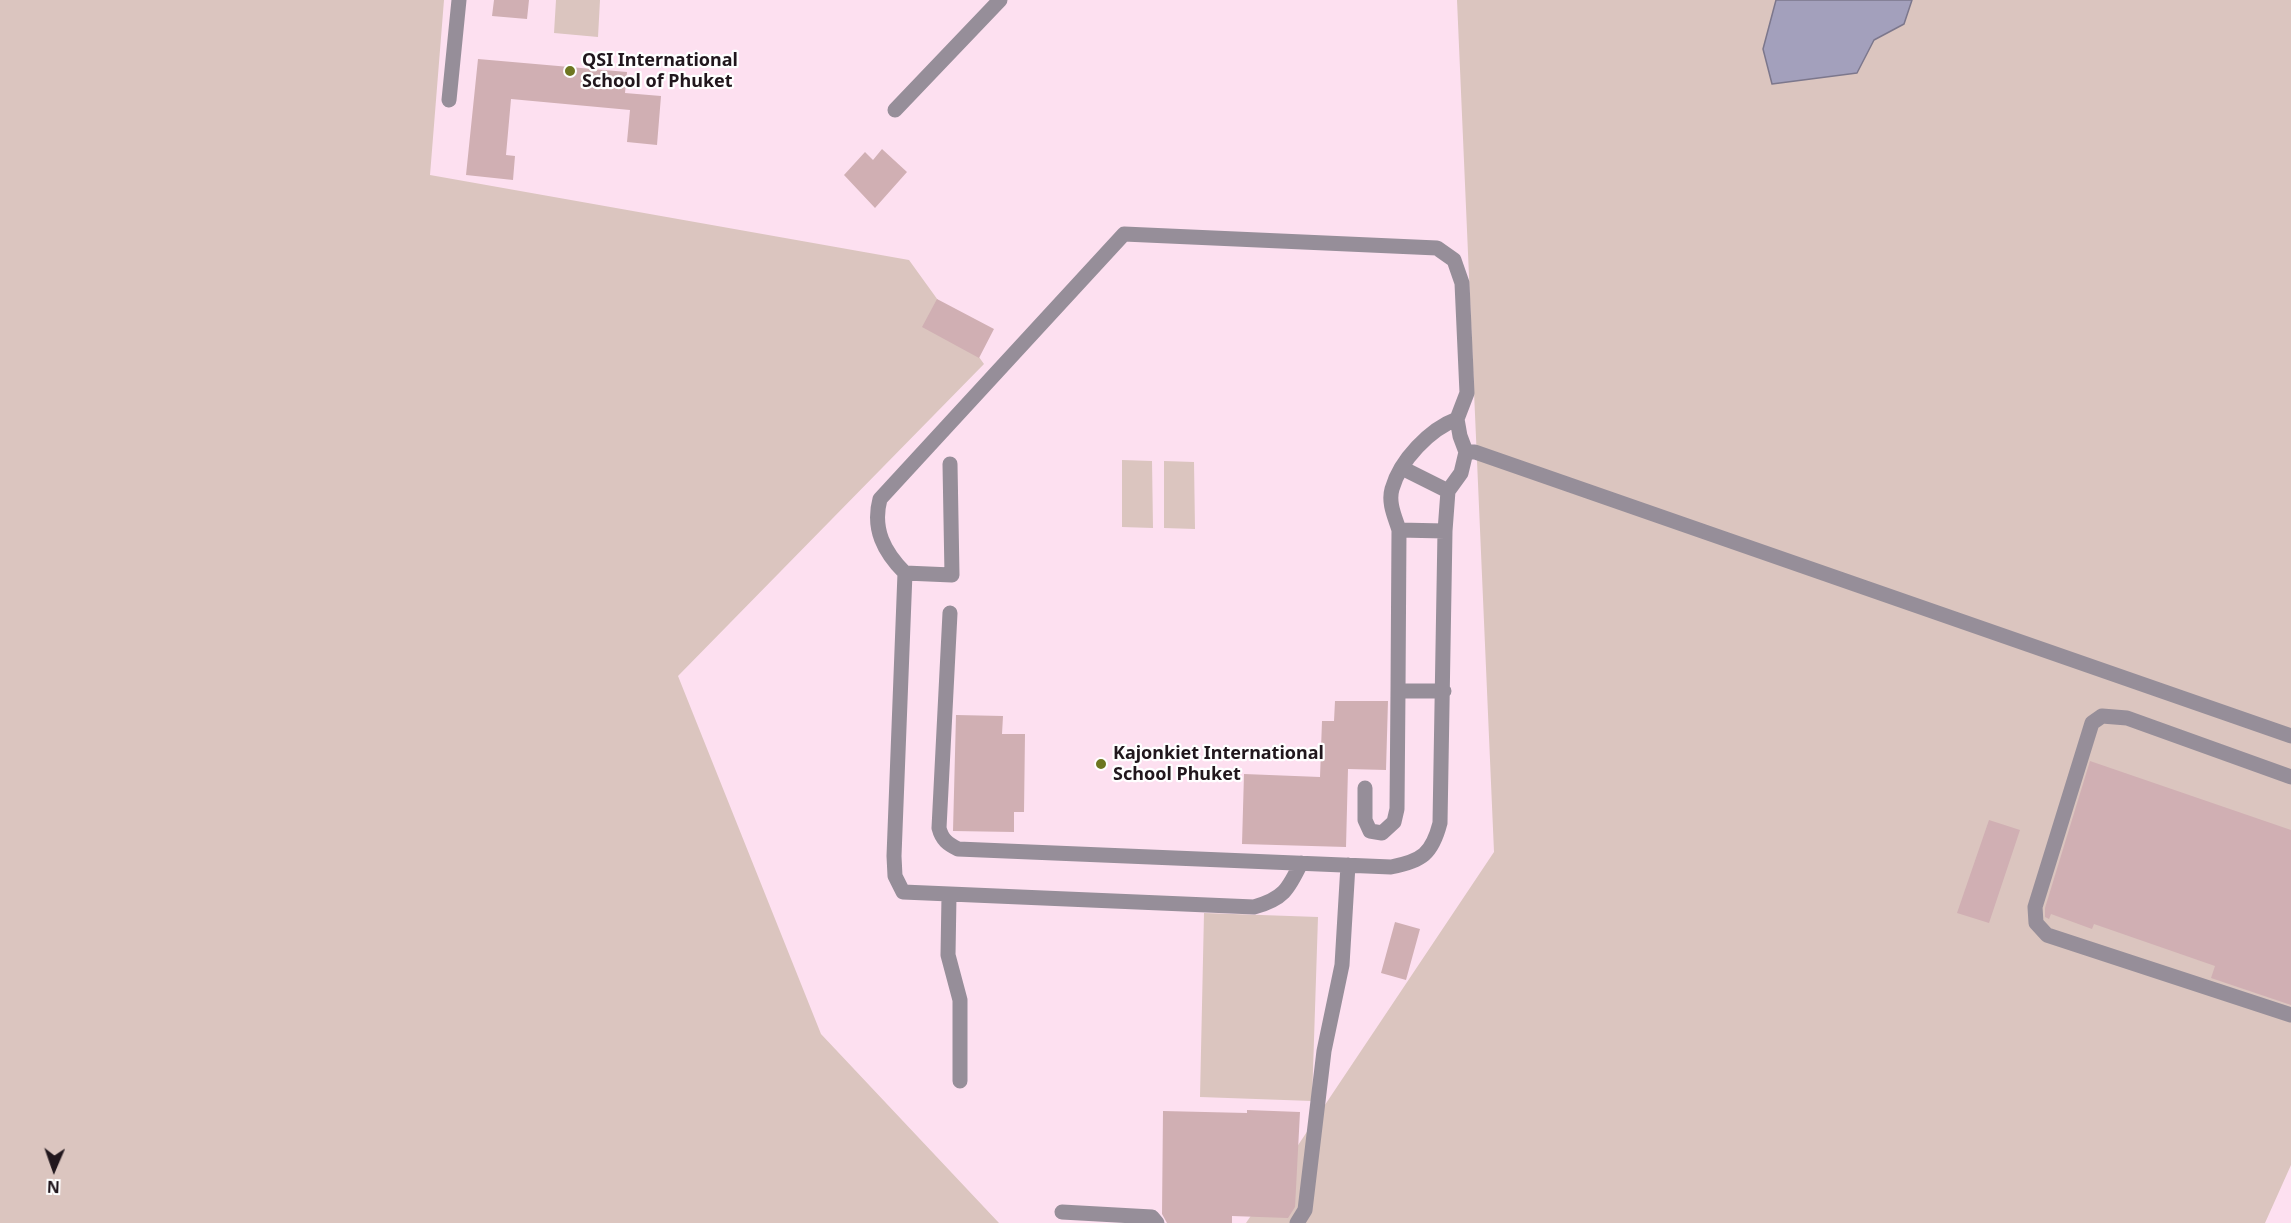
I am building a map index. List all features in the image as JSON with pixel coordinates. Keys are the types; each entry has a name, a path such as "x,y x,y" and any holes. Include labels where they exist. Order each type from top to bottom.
{"street":[{"path":"449,100 459,0"},
{"path":"895,110 1000,0"},
{"path":"950,464 952,575 905,573 889,557 881,542 876,511 880,499 1124,234 1437,248 1454,260 1462,283 1467,393 1457,419 1471,452 2291,736"},
{"path":"1365,788 1365,820 1370,831 1382,833 1394,822 1396,809 1399,530 1391,504 1392,489 1402,468 1442,425 1457,419"},
{"path":"950,614 939,822 941,837 948,844 958,849 1348,866 1391,867 1411,863 1425,856 1436,841 1440,823 1445,531 1448,491 1461,473 1471,452"},
{"path":"1402,468 1448,491"},
{"path":"1399,530 1445,531"},
{"path":"905,573 895,876 903,892 949,896 1254,907 1272,902 1288,890 1301,864"},
{"path":"1398,691 1444,691"},
{"path":"2291,777 2127,718 2102,716 2092,723 2035,907 2036,923 2048,935 2291,1015"},
{"path":"1297,1223 1305,1210 1324,1051 1342,964 1348,866"},
{"path":"949,896 948,955 960,1000 960,1081"},
{"path":"1062,1212 1152,1217 1157,1223"}],"shaded area":[{"path":"0,0 444,0 430,175 909,260 984,364 678,676 821,1034 999,1223 0,1223"},
{"path":"556,0 600,0 598,37 554,33"},
{"path":"1457,0 2291,0 2291,1165 2265,1223 1246,1223 1494,852"},
{"path":"1776,0 1912,0 1904,24 1874,40 1857,73 1772,84 1763,49"},
{"path":"1122,460 1152,461 1153,528 1122,527"},
{"path":"1164,461 1194,462 1195,529 1164,528"},
{"path":"1204,913 1318,917 1312,1101 1200,1097"}],"building":[{"path":"494,0 529,0 527,19 492,16"},
{"path":"478,59 627,72 625,93 661,96 657,145 627,142 630,110 511,99 506,155 515,156 513,180 466,175"},
{"path":"882,149 907,172 875,208 844,175 865,152 873,160"},
{"path":"937,299 994,329 979,358 922,327"},
{"path":"1335,701 1388,701 1386,770 1348,769 1346,847 1242,844 1244,774 1320,777 1322,721 1334,721"},
{"path":"956,715 1003,716 1002,734 1025,734 1024,812 1014,812 1014,832 953,831"},
{"path":"2090,761 2291,830 2291,1005 2211,978 2215,966 2094,924 2092,929 2051,914 2049,919 2045,917 2045,908"},
{"path":"1989,820 2020,830 1989,923 1957,913"},
{"path":"1395,922 1420,929 1406,980 1381,973"},
{"path":"1247,1110 1300,1112 1295,1207 1288,1218 1232,1216 1232,1223 1167,1223 1162,1214 1163,1111 1247,1113"}],"place":[{"name":"QSI International School of Phuket","path":"570,71"},
{"name":"Kajonkiet International School Phuket","path":"1101,764"}]}
